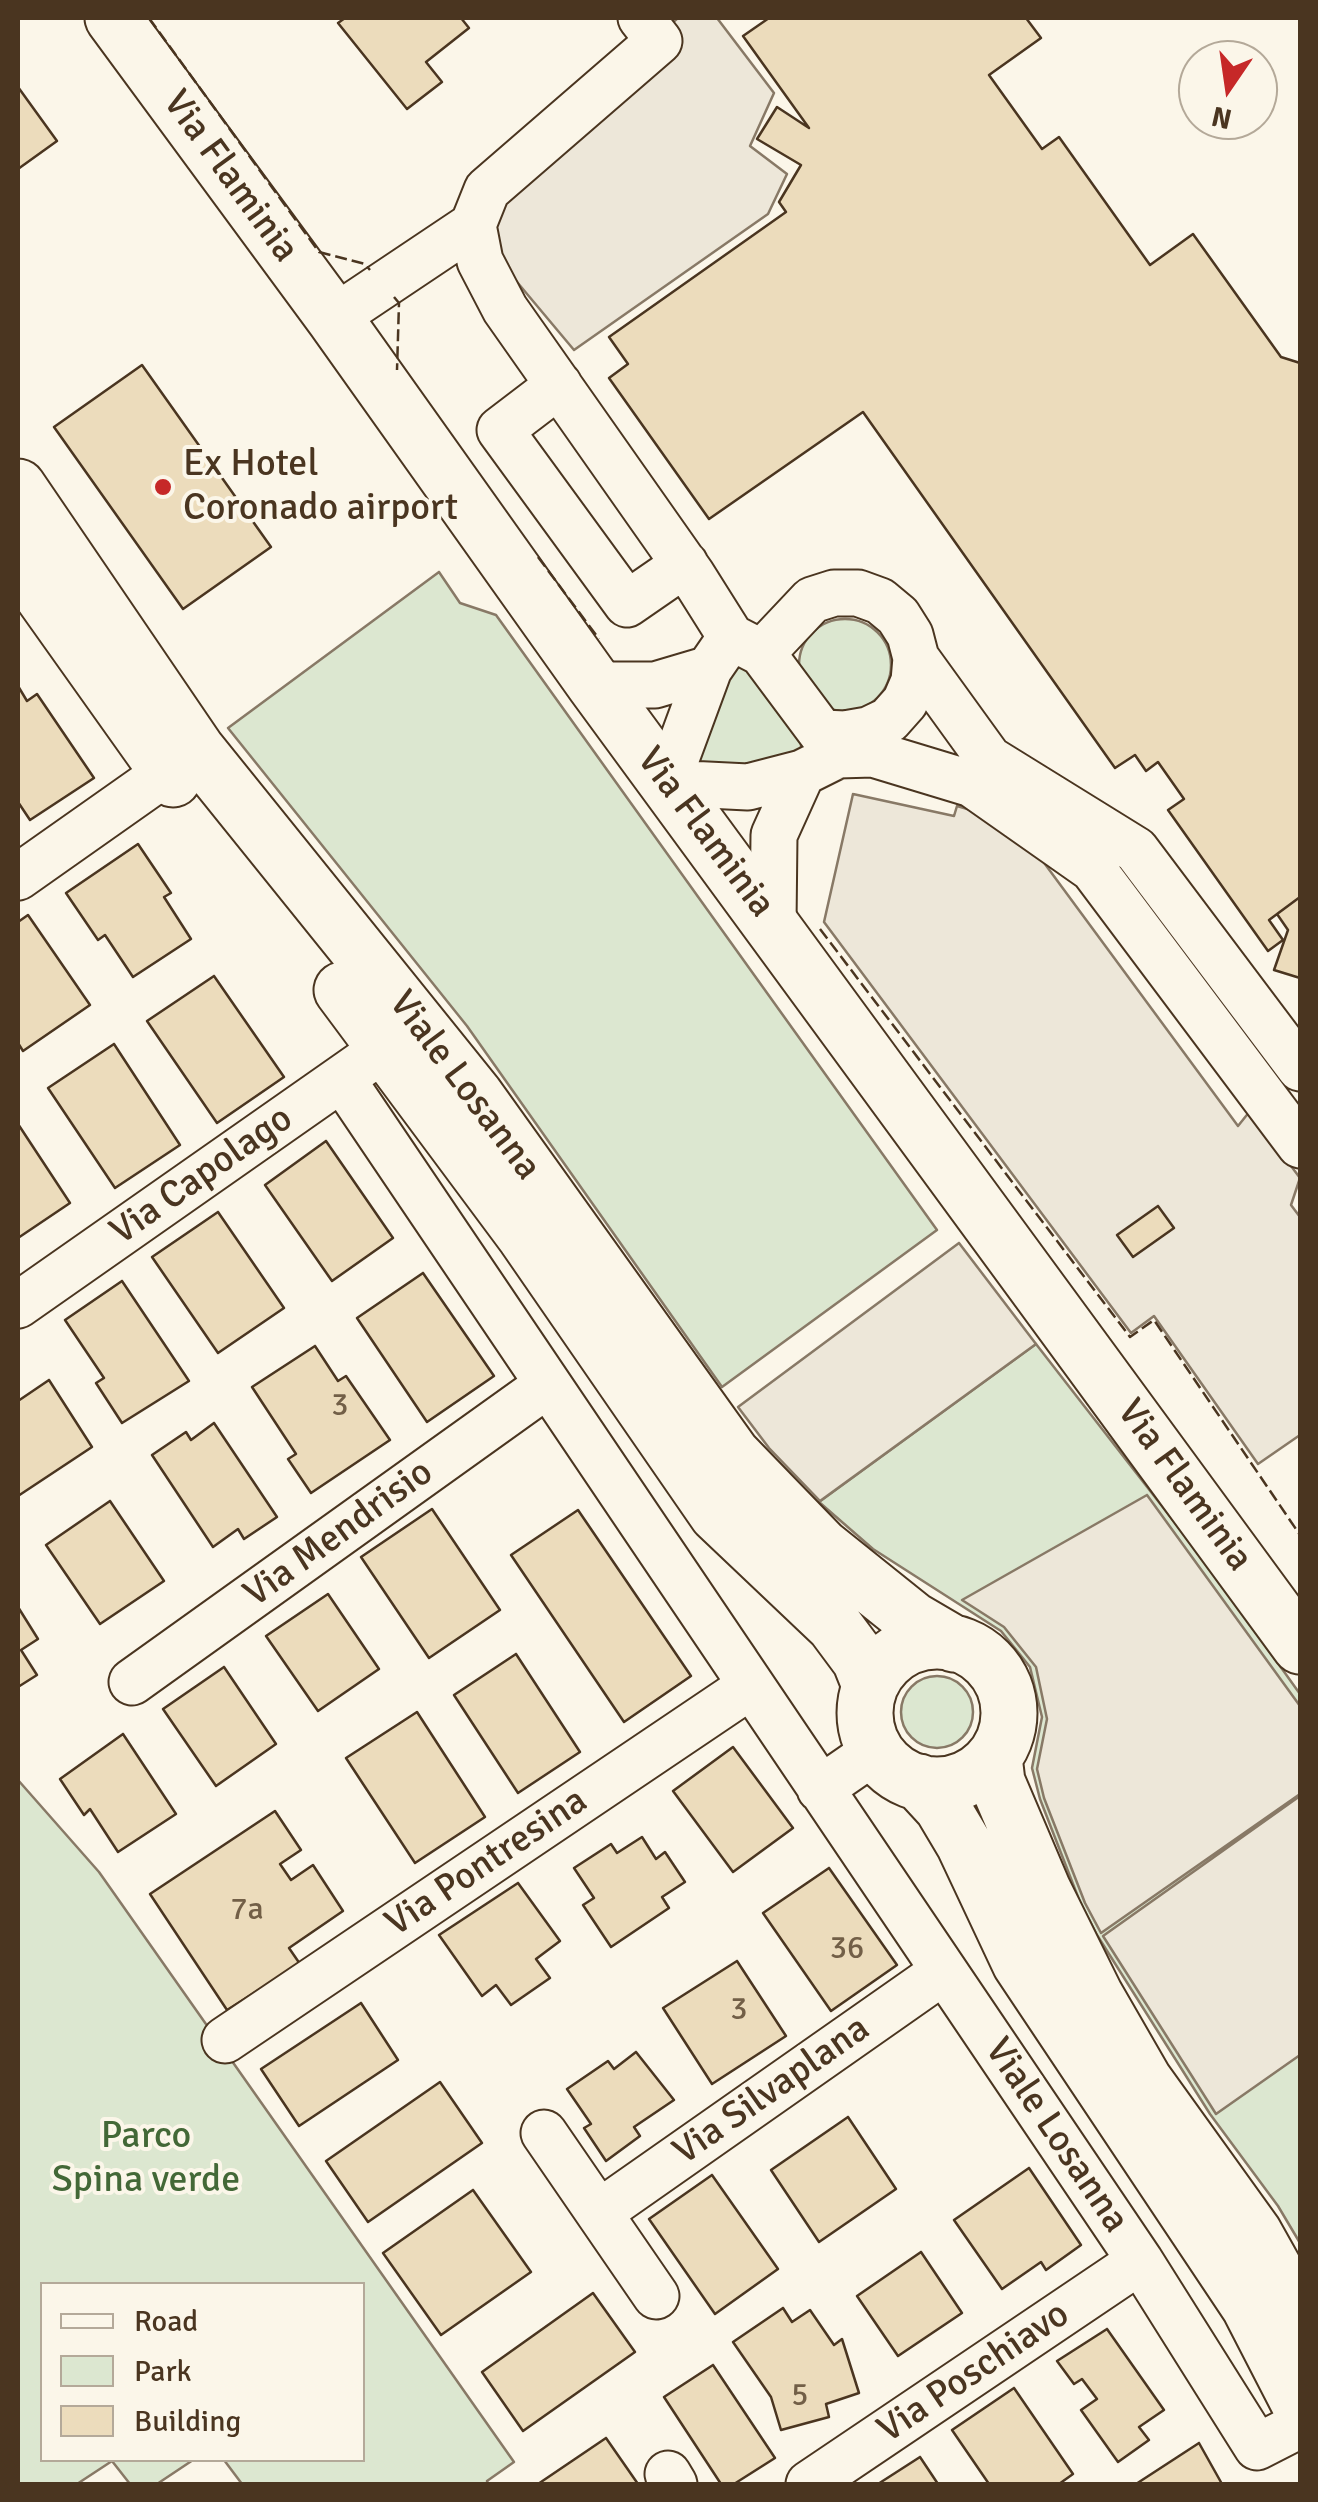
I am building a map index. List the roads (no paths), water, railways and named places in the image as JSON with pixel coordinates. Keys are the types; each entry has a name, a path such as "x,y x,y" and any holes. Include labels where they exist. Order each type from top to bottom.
{"main road":[{"name":"Via Flaminia","path":"113,18 334,318 667,783 1300,1646"},
{"name":"Viale Losanna","path":"18,486 197,750 476,1095 732,1454 834,1558 914,1620 982,1657 997,1673 1006,1693 1009,1716 1005,1737 994,1757"},
{"name":"Viale Losanna","path":"18,562 168,772 387,1047 525,1236 717,1514 834,1624 860,1660 870,1686 864,1707 866,1730 897,1766 942,1807 964,1844 1020,1963 1249,2306 1300,2405"},
{"path":"870,1686 881,1666 898,1652 918,1643 954,1644"},
{"path":"897,1766 935,1785 958,1782 978,1772 994,1757"},
{"path":"994,1757 997,1782 1042,1890 1095,1995 1144,2080 1254,2233 1300,2316"}],"street":[{"path":"641,18 659,40 486,190 473,225 480,261 505,309 684,564 734,653 820,754 873,754 972,784 1093,868 1300,1145"},
{"path":"334,318 473,225"},
{"path":"559,386 500,430 627,604 684,564"},
{"path":"596,685 655,685 734,653 812,600 834,593 858,593 880,601 898,616 910,636 916,658 914,681 905,702 889,720 868,730 845,734 820,754 748,787 667,783 734,653"},
{"path":"916,658 990,759 1136,850 1300,1068"},
{"path":"773,924 774,835 820,754"},
{"path":"18,877 168,772"},
{"name":"Via Capolago","path":"18,1305 387,1047"},
{"name":"Viale Losanna","path":"342,1079 1140,2261 1264,2460 1300,2425"},
{"name":"Via Mendrisio","path":"132,1682 547,1386"},
{"name":"Via Pontresina","path":"225,2040 749,1686"},
{"path":"820,1790 897,1766"},
{"name":"Via Silvaplana","path":"600,2212 944,1971"},
{"path":"544,2134 656,2296"},
{"name":"Via Poschiavo","path":"809,2484 1140,2261"}],"place":[{"name":"Ex Hotel Coronado airport","path":"163,487"}],"park label":[{"name":"Parco Spina verde","path":"146,2159"}]}
